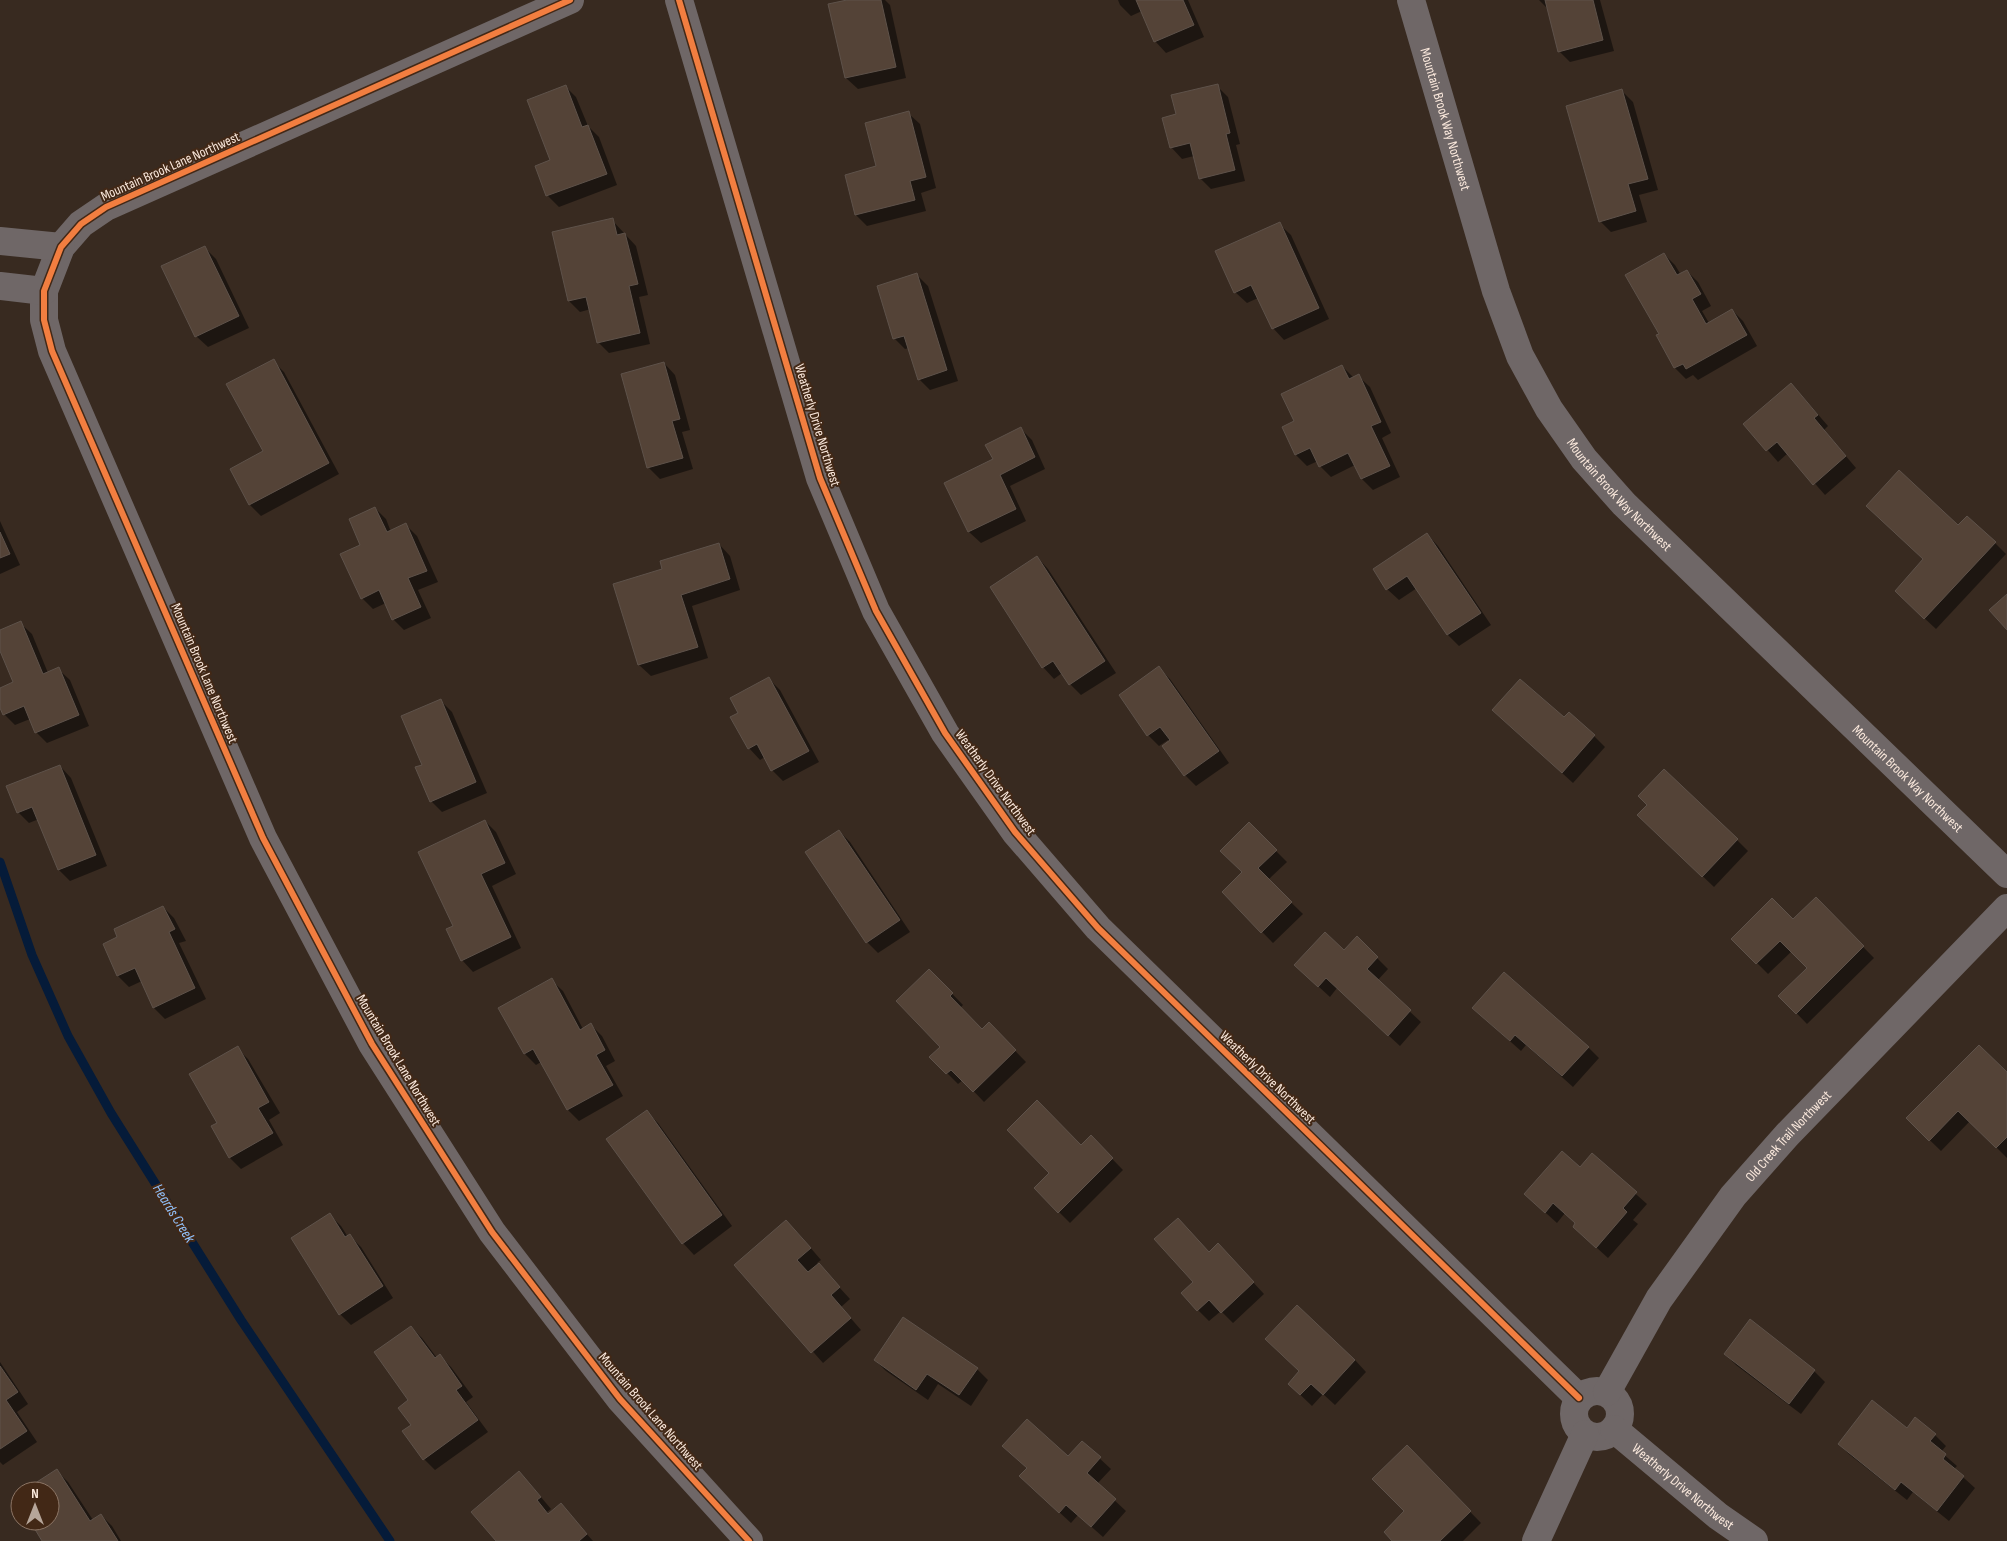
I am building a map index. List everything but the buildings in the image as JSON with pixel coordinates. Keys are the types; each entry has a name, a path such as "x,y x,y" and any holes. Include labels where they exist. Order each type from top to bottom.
{"street":[{"name":"Mountain Brook Lane Northwest","path":"570,0 106,207 81,224 61,247 44,291 44,320 52,351 263,838 372,1044 492,1232 620,1399 749,1541"},
{"name":"Weatherly Drive Northwest","path":"679,0 820,478 876,611 945,733 1015,832 1098,928 1579,1398"},
{"name":"Mountain Brook Way Northwest","path":"1411,0 1496,291 1520,356 1549,409 1584,459 1624,504 2007,874"},
{"path":"0,240 61,247"},
{"path":"0,286 44,291"},
{"name":"Old Creek Trail Northwest","path":"1607,1392 1658,1299 1733,1196 1786,1135 2007,908"},
{"path":"1594,1390 1607,1392 1616,1400 1619,1407 1619,1416 1614,1429 1607,1435 1600,1437 1585,1434 1578,1429 1575,1422 1575,1407 1579,1398 1594,1390"},
{"name":"Weatherly Drive Northwest","path":"1614,1429 1718,1516 1754,1541"},
{"path":"1536,1541 1585,1434"}],"waterway":[{"name":"Heards Creek","path":"0,862 32,955 68,1036 111,1113 241,1320 390,1541"}],"cycle path":[{"path":"570,0 106,207 81,224 61,247 44,291 44,320 52,351 263,838 372,1044 492,1232 620,1399 749,1541"},
{"path":"679,0 820,478 876,611 945,733 1015,832 1098,928 1579,1398"}]}
